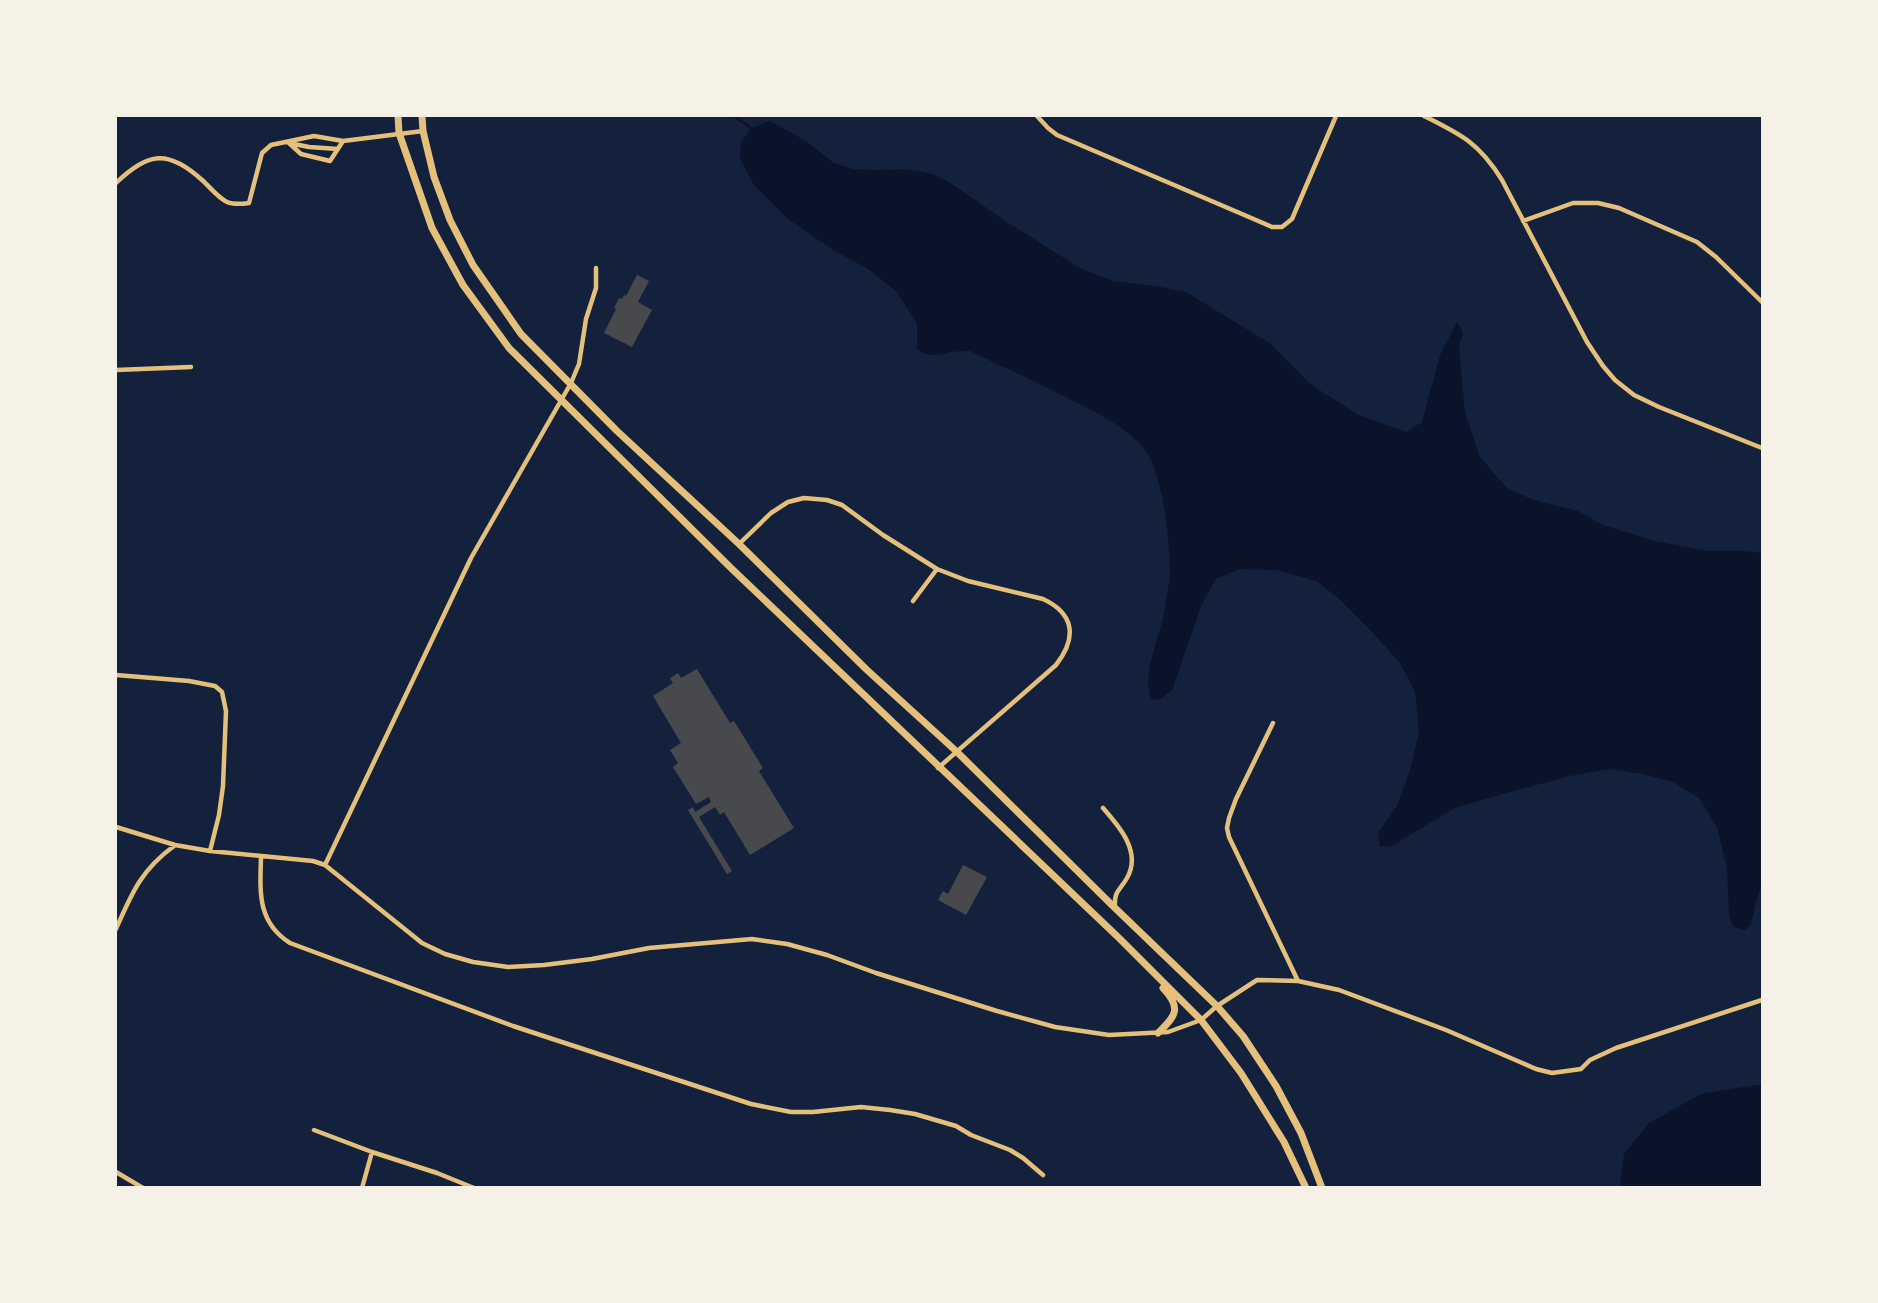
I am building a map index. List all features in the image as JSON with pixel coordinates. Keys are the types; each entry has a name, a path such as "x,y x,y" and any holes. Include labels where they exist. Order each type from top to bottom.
{"main road":[{"path":"398,116 400,133 432,228 463,285 509,348 732,569 1119,938 1201,1020 1241,1073 1284,1142 1306,1188"},
{"path":"422,116 434,177 450,220 473,265 521,334 617,431 739,544 867,670 956,751 1217,1006 1243,1036 1276,1086 1301,1133 1322,1188"},
{"path":"1119,938 1125,951 1166,991 1175,1004 1174,1016 1158,1034"}],"street":[{"path":"1037,116 1057,135 1249,217 1282,227 1292,219 1336,116"},
{"path":"1424,116 1470,141 1489,159 1587,342 1615,380 1634,395 1659,407 1762,448"},
{"path":"116,183 132,167 147,160 171,158 183,163 226,202 249,203 262,153 271,145 314,136 343,141 423,131"},
{"path":"288,142 301,154 330,161 343,141"},
{"path":"288,142 338,149"},
{"path":"1523,221 1573,203 1598,203 1619,208 1698,242 1762,302"},
{"path":"325,865 471,558 571,383 579,364 587,312 596,288 596,268"},
{"path":"116,370 191,367"},
{"path":"739,544 771,513 788,502 804,498 827,500 842,505 937,569 968,581 1043,598 1060,610 1068,621 1070,632 1070,642 1065,654 1056,665 939,768"},
{"path":"913,601 937,569"},
{"path":"116,675 198,682 215,686 222,692 226,711 223,786 210,851"},
{"path":"1273,723 1236,799 1227,828 1298,981"},
{"path":"1103,808 1126,839 1132,857 1129,875 1114,895 1115,908"},
{"path":"116,827 174,845 313,861 325,865 422,943 445,954 474,962 508,967 544,965 649,948 752,939 787,944 827,955 876,973 1055,1027 1109,1035 1168,1032 1201,1020 1257,980 1298,981 1339,990 1446,1030 1536,1069 1565,1073 1581,1069 1590,1060 1616,1048 1762,1000"},
{"path":"116,929 135,887 147,869 174,845"},
{"path":"261,857 261,900 265,915 278,936 289,943 513,1026 751,1104 791,1112 861,1108 890,1110 941,1121 1010,1150 1043,1175"},
{"path":"314,1130 372,1152 438,1172 474,1188"},
{"path":"362,1188 372,1152"},
{"path":"116,1172 143,1188"}],"water":[{"path":"770,121 806,141 834,163 853,169 906,169 933,174 1080,268 1113,281 1186,292 1271,344 1309,383 1324,393 1359,415 1406,432 1422,422 1440,355 1457,322 1463,333 1459,347 1465,413 1480,457 1506,487 1533,500 1578,511 1603,525 1655,541 1707,551 1762,553 1762,884 1751,925 1745,930 1734,927 1729,917 1727,868 1717,827 1699,798 1673,782 1643,774 1609,769 1510,792 1455,808 1390,847 1380,846 1378,833 1397,806 1410,770 1419,732 1415,691 1399,662 1373,633 1337,597 1316,581 1276,570 1240,569 1216,579 1202,604 1172,690 1160,700 1151,699 1150,664 1163,617 1170,569 1160,487 1142,446 1099,414 970,351 934,355 917,350 917,324 897,292 868,269 830,248 788,219 754,185 740,159 741,142 751,128"},
{"path":"1762,1085 1762,1187 1620,1187 1624,1154 1649,1123 1701,1094"}],"building":[{"path":"637,275 649,281 638,302 652,310 632,347 604,333 619,298 626,296"},
{"path":"697,669 730,723 734,721 763,768 759,771 794,828 750,855 724,812 720,815 715,807 699,817 732,871 727,874 688,810 693,807 695,812 711,802 709,797 696,804 673,767 678,763 670,750 681,743 653,696 673,683 670,678 678,673 681,678"},
{"path":"963,865 987,877 966,915 938,900 943,891 948,894"}],"waterway":[{"path":"734,116 751,128"}]}
